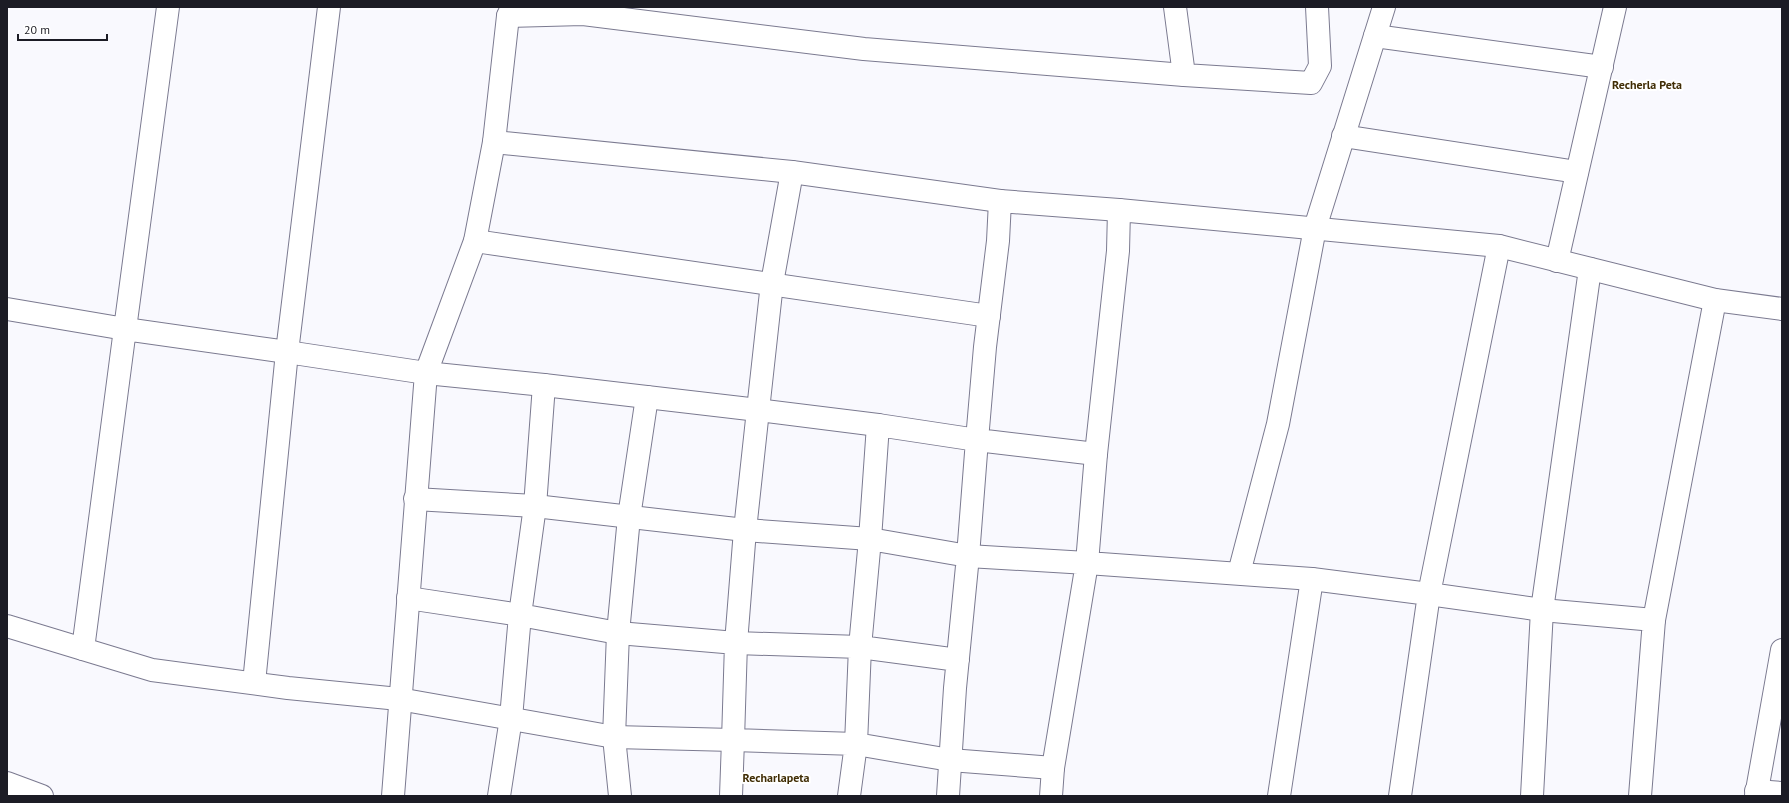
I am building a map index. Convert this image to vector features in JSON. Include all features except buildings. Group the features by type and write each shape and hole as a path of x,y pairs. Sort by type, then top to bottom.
{"street":[{"path":"83,649 168,7"},
{"path":"254,683 286,352 329,7"},
{"path":"1175,7 1184,75"},
{"path":"393,796 399,699 426,373 475,241 494,142 510,11 583,14 864,49 1184,75 1311,83 1320,66 1317,7"},
{"path":"1238,573 1278,424 1315,228 1384,7"},
{"path":"1557,261 1615,7"},
{"path":"1375,36 1602,67"},
{"path":"1343,136 1577,172"},
{"path":"494,142 792,172 1000,201 1119,210 1499,246 1590,270 1716,300 1782,309"},
{"path":"731,796 736,643 745,530 772,283 792,172"},
{"path":"948,796 977,440 998,241 1000,201"},
{"path":"1050,796 1053,768 1087,563 1096,454 1118,251 1119,210"},
{"path":"475,241 772,283 989,316"},
{"path":"1400,796 1429,594 1499,246"},
{"path":"1532,796 1542,610 1590,270"},
{"path":"1640,796 1654,620 1716,300"},
{"path":"7,309 125,329 426,373 758,410 878,425 977,440 1096,454"},
{"path":"499,796 511,718 520,615 535,506 544,385"},
{"path":"620,796 614,737 618,633 629,517 647,397"},
{"path":"849,796 856,744 860,647 870,539 878,425"},
{"path":"415,499 535,506 745,530 870,539 968,556 1312,579 1542,610 1654,620"},
{"path":"1279,796 1312,579"},
{"path":"408,598 520,615 618,633 736,643 860,647 958,660"},
{"path":"7,626 152,670 399,699 614,737 856,744 950,760 1053,768"},
{"path":"1782,650 1756,793 1782,793"},
{"path":"7,784 42,796"}],"district":[{"name":"Recherla Peta","path":"1647,84"},
{"name":"Recharlapeta","path":"776,777"}]}
